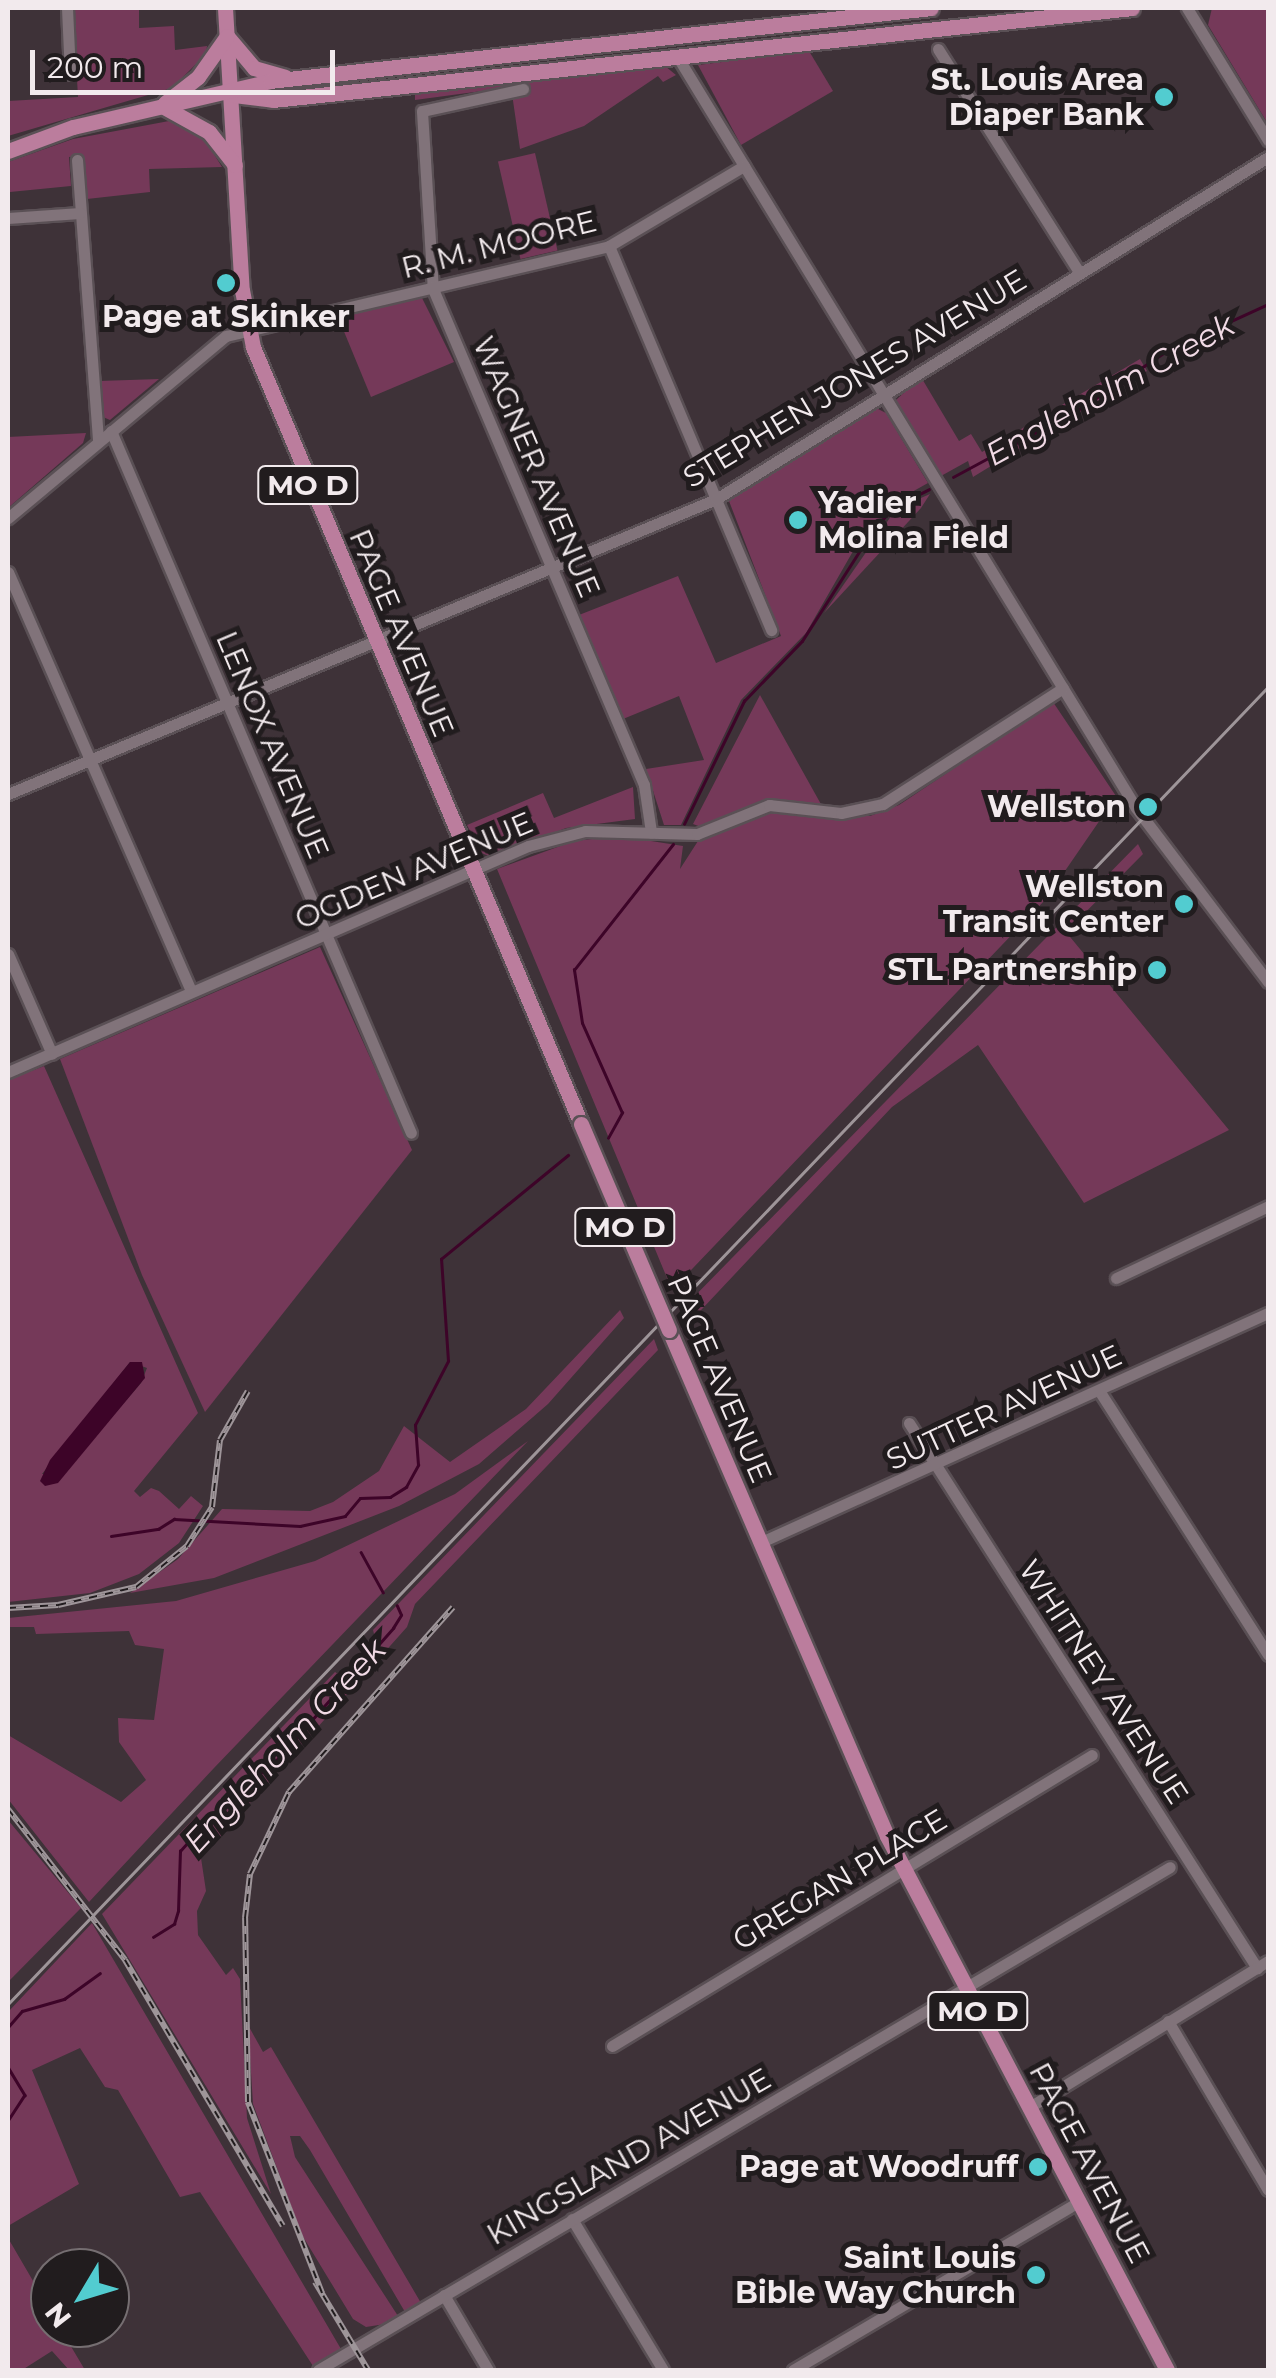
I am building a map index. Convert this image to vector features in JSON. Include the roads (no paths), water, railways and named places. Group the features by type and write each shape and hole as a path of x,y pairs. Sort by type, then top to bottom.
{"main road":[{"name":"MO D","path":"225,8 248,329"},
{"path":"8,151 73,126 294,79 932,8"},
{"path":"230,94 273,100 1132,8"},
{"path":"162,106 198,77 227,36 254,68 294,79"},
{"path":"162,106 209,132 235,165"},
{"name":"PAGE AVENUE","path":"248,329 374,640 759,1543 904,1871 1167,2370"}],"street":[{"path":"67,8 70,74"},
{"path":"1187,8 1268,140"},
{"path":"938,48 1078,272"},
{"path":"677,56 1162,847 1268,982"},
{"name":"WAGNER AVENUE","path":"523,89 422,111 432,289 644,785 652,832"},
{"name":"STEPHEN JONES AVENUE","path":"8,794 716,500 882,392 1268,157"},
{"path":"76,160 98,441"},
{"name":"R. M. MOORE","path":"8,518 226,336 608,246 744,166"},
{"path":"8,218 80,213"},
{"path":"608,246 772,630"},
{"name":"LENOX AVENUE","path":"111,430 411,1134"},
{"path":"8,572 191,991"},
{"name":"OGDEN AVENUE","path":"8,1072 528,846 586,831 697,834 769,805 864,811 902,794 1063,688"},
{"path":"8,954 52,1054"},
{"path":"1116,1278 1268,1206"},
{"name":"SUTTER AVENUE","path":"759,1543 937,1468 1268,1313"},
{"path":"1100,1392 1268,1655"},
{"name":"WHITNEY AVENUE","path":"909,1423 1263,1964"},
{"name":"GREGAN PLACE","path":"612,2046 1092,1756"},
{"name":"KINGSLAND AVENUE","path":"318,2370 1170,1867"},
{"path":"1028,2108 1263,1964"},
{"path":"1168,2020 1268,2190"},
{"path":"794,2370 1078,2202"},
{"path":"572,2219 663,2370"},
{"path":"444,2295 488,2370"}],"waterway":[{"name":"Engleholm Creek","path":"953,477 1081,408 1168,350 1268,304"},
{"name":"Engleholm Creek","path":"684,824 744,701 802,641 873,530 894,507 929,489"},
{"name":"Engleholm Creek","path":"608,1138 622,1113 582,1023 574,970 673,844"},
{"name":"Engleholm Creek","path":"111,1536 158,1529 174,1519 300,1526 345,1516 360,1498 390,1497 406,1487 418,1465 415,1425 448,1361 441,1259 568,1155"},
{"name":"Engleholm Creek","path":"361,1552 383,1592"},
{"name":"Engleholm Creek","path":"153,1937 174,1924 180,1851 235,1790 272,1765 393,1628 401,1615 397,1606"},
{"name":"Engleholm Creek","path":"8,2027 22,2011 64,1999 100,1973"},
{"name":"Engleholm Creek","path":"8,2067 25,2095 8,2121"}],"tram line":[{"path":"8,2004 1268,687"}],"railway":[{"path":"8,1608 58,1605 136,1587 187,1546 212,1507 220,1440 248,1391"},
{"path":"322,2293 248,2102 245,1918 250,1874 289,1792 453,1607"},
{"path":"8,1809 125,1960 283,2226"},
{"path":"315,2282 368,2370"}],"place":[{"name":"St. Louis Area Diaper Bank","path":"1164,97"},
{"name":"Page at Skinker","path":"226,283"},
{"name":"Yadier Molina Field","path":"798,520"},
{"name":"Wellston","path":"1148,807"},
{"name":"Wellston Transit Center","path":"1184,904"},
{"name":"STL Partnership","path":"1157,970"},
{"name":"Page at Woodruff","path":"1038,2167"},
{"name":"Saint Louis Bible Way Church","path":"1036,2275"}]}
